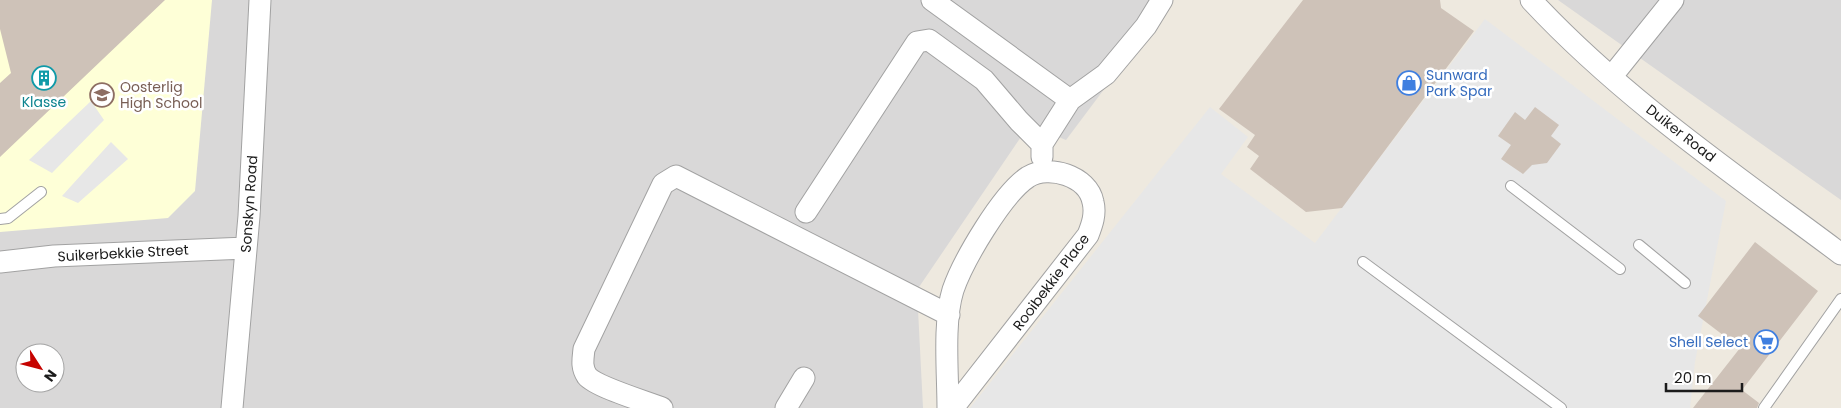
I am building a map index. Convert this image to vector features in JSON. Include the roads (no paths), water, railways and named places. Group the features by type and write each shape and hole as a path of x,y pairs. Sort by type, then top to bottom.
{"street":[{"name":"Sonskyn Road","path":"232,408 246,248 260,0"},
{"path":"932,0 1070,100"},
{"path":"948,408 949,315 950,303 958,277 991,222 1017,186 1042,171 1042,144 1070,100 1106,74 1146,26 1162,0"},
{"name":"Duiker Road","path":"1531,0 1564,36 1657,115 1841,254"},
{"path":"1612,76 1673,0"},
{"path":"806,212 917,42 924,39 929,40 984,80 1019,121 1042,144"},
{"name":"Rooibekkie Place","path":"954,408 1079,248 1093,223 1093,201 1084,186 1066,175 1053,171 1042,171"},
{"path":"662,408 599,384 588,376 582,365 584,349 663,184 676,176 949,315"},
{"name":"Suikerbekkie Street","path":"0,262 54,256 246,248"},
{"path":"786,408 804,378"}],"lane":[{"path":"1511,186 1620,269"},
{"path":"0,219 8,218 41,192"},
{"path":"1639,245 1686,283"},
{"path":"1363,262 1561,408"},
{"path":"1764,408 1841,299"}],"place":[{"name":"Klasse","path":"44,78"},
{"name":"Sunward Park Spar","path":"1409,83"},
{"name":"Oosterlig High School","path":"102,95"},
{"name":"Shell Select","path":"1766,342"}]}
